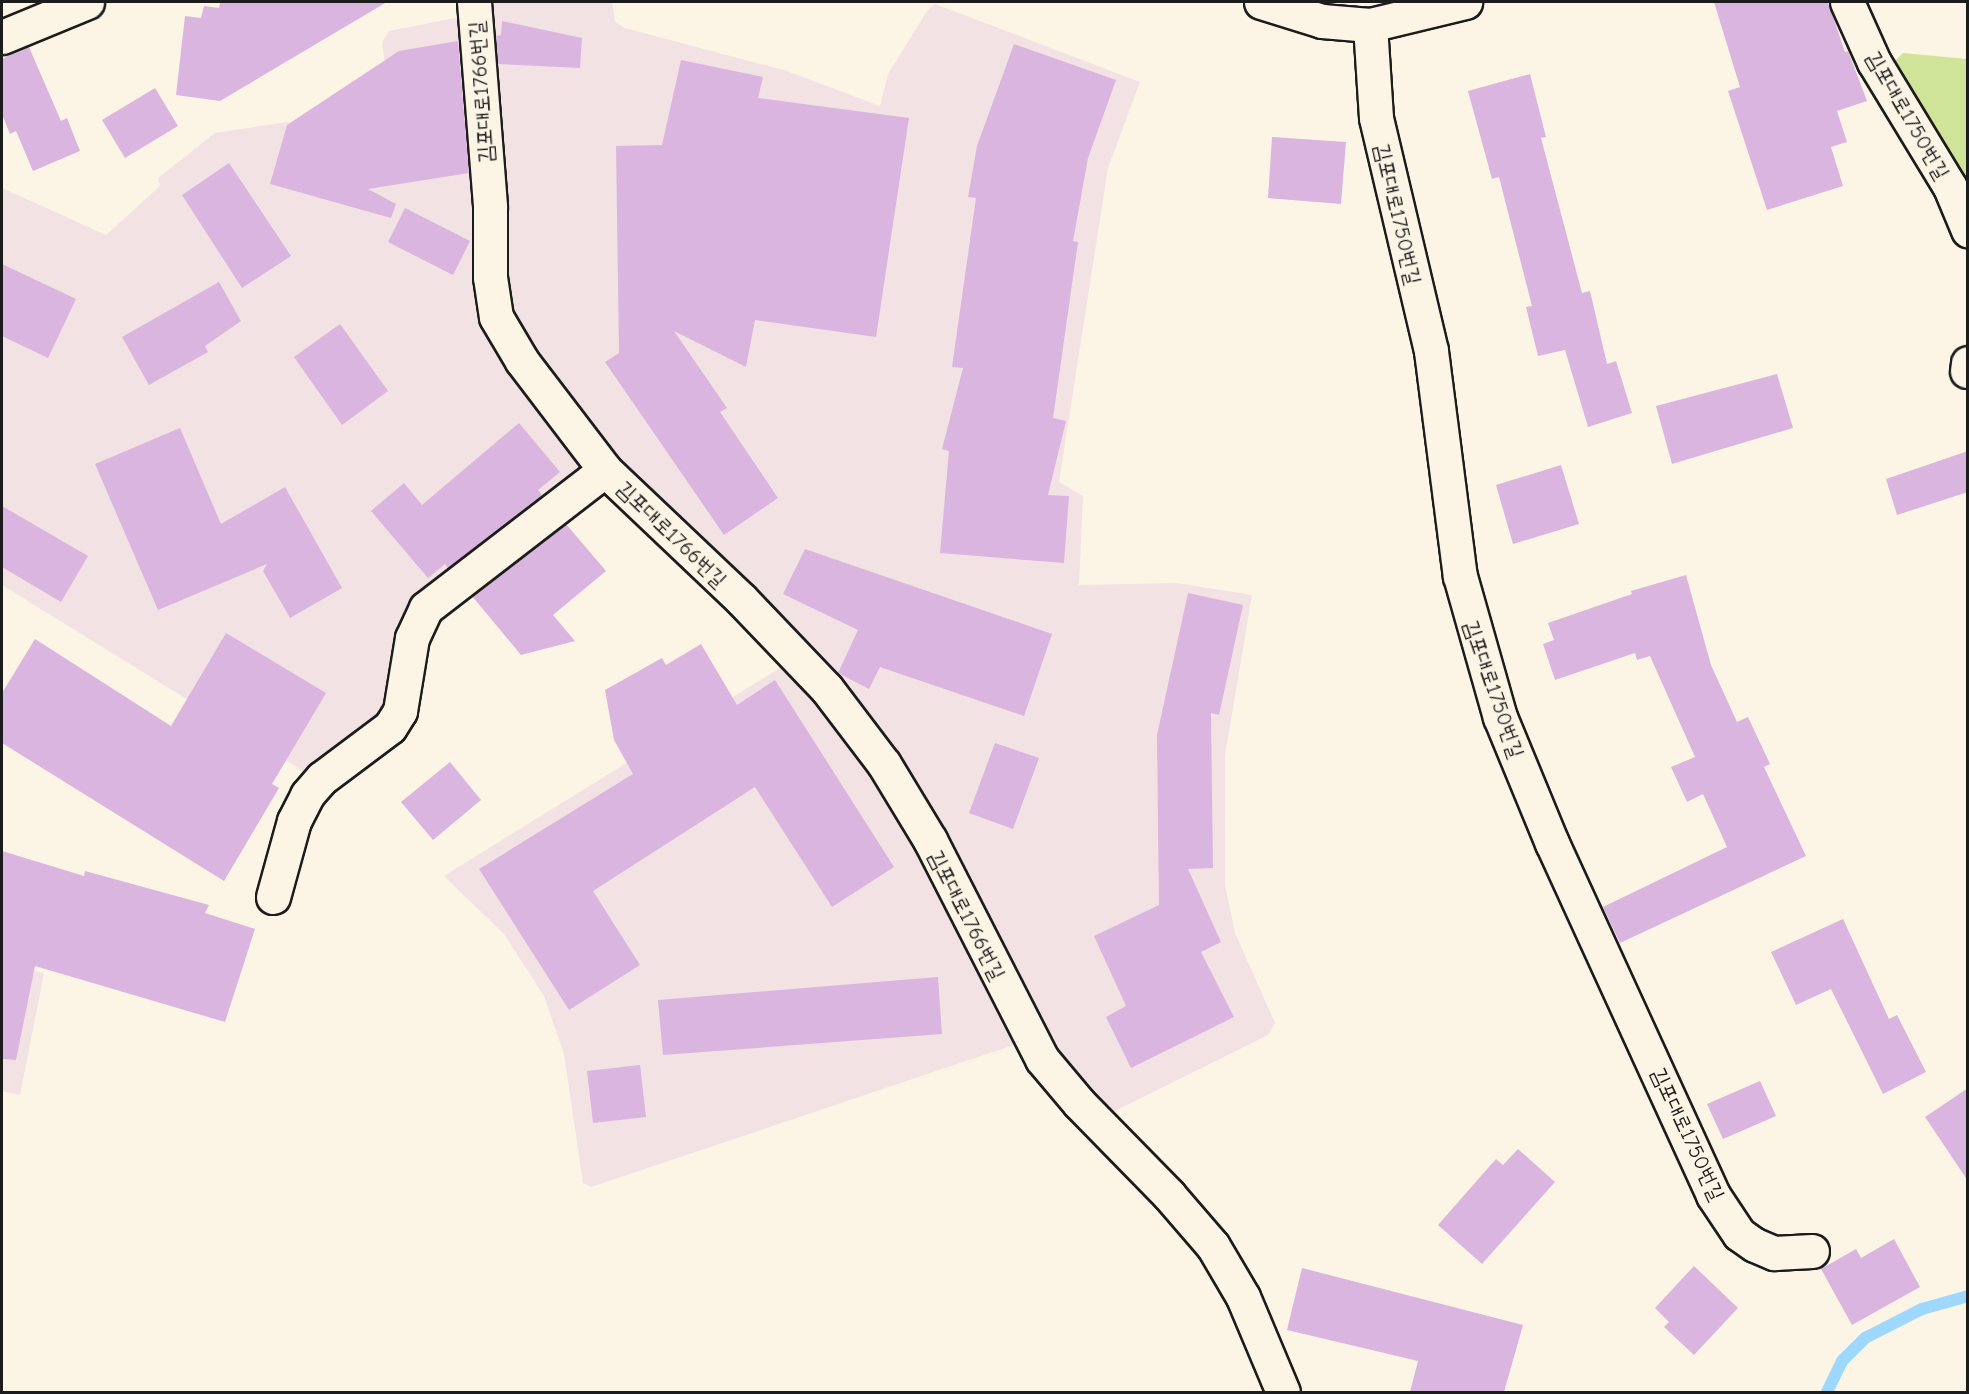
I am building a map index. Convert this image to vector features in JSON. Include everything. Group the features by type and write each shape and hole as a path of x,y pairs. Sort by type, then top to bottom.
{"lane":[{"path":"2,37 87,2"},
{"name":"김포대로1766번길","path":"474,2 490,207 490,277 496,317 522,361 605,470 741,599 827,689 884,764 930,840 1042,1059 1213,1246 1244,1297 1283,1392"},
{"path":"1261,2 1322,21 1370,25 1465,2"},
{"name":"김포대로1750번길","path":"1848,2 1874,62 1950,187 1968,230"},
{"name":"김포대로1750번길","path":"1370,25 1376,118 1431,351 1460,576 1500,717 1552,843 1713,1195 1739,1234 1755,1245 1774,1253 1812,1251"},
{"path":"1967,371 1968,363"},
{"name":"김포대로1766번길","path":"273,897 294,821 307,795 322,778 390,727 400,711 412,638 426,608 605,470"}],"shaded area":[{"path":"488,2 612,2 615,22 625,28 787,71 880,106 888,74 927,11 935,4 1140,82 1108,168 1059,482 1083,496 1079,585 1177,583 1252,595 1225,755 1225,885 1235,933 1275,1023 1268,1035 1113,1112 1102,1111 1059,1063 942,841 611,458 513,320"},
{"path":"460,17 464,21 480,312 488,338 508,369 580,464 577,473 415,599 397,630 386,708 308,774 2,585 2,188 106,235 160,186 158,178 215,133 287,122 379,149 396,138 382,43 389,31"},
{"path":"783,666 823,708 903,824 1017,1044 591,1187 583,1183 564,1054 544,996 504,934 444,876"},
{"path":"2,965 44,973 20,1095 2,1091"}],"green space":[{"path":"1903,53 1967,59 1967,198 1893,63"}],"building":[{"path":"220,2 387,2 220,101 176,95 185,16 201,18 204,6 219,8"},
{"path":"1714,2 1828,2 1845,52 1848,51 1867,101 1837,111 1847,142 1831,147 1843,186 1767,210 1728,91 1740,87"},
{"path":"502,21 582,38 580,68 498,64 495,36 501,35"},
{"path":"458,41 469,173 368,189 396,204 391,218 270,184 287,125 399,51"},
{"path":"1014,44 1116,80 1088,158 1073,241 1078,242 1053,418 1066,421 1048,495 1069,496 1064,563 940,553 949,451 942,449 963,368 952,367 976,198 968,197 977,146"},
{"path":"29,47 61,121 67,118 80,151 33,171 16,131 10,134 2,114 2,59"},
{"path":"681,60 763,77 758,98 909,118 876,337 755,320 746,367 674,331 727,408 720,412 778,498 724,535 605,362 619,353 616,146 662,145"},
{"path":"1530,74 1546,137 1541,138 1582,293 1590,291 1607,364 1616,361 1632,413 1588,427 1565,350 1538,356 1526,307 1532,306 1499,177 1492,179 1468,91"},
{"path":"155,88 178,126 125,158 102,120"},
{"path":"1272,137 1346,142 1341,204 1268,198"},
{"path":"229,163 291,256 242,288 182,195"},
{"path":"405,208 470,241 453,275 388,242"},
{"path":"2,264 76,299 48,358 2,336"},
{"path":"219,282 241,321 205,346 208,352 149,385 122,337"},
{"path":"340,324 388,391 342,425 294,357"},
{"path":"1777,374 1793,428 1672,464 1656,406"},
{"path":"519,423 560,472 538,490 542,495 448,568 445,564 428,578 371,511 404,483 422,505"},
{"path":"180,428 221,524 285,487 342,588 290,618 263,571 267,564 158,610 95,464"},
{"path":"1968,451 1968,492 1897,515 1886,479"},
{"path":"1561,465 1579,524 1513,544 1496,485"},
{"path":"2,506 88,556 61,602 2,567"},
{"path":"566,524 606,571 553,615 575,641 521,655 472,596"},
{"path":"805,549 1052,634 1024,716 880,667 869,689 838,673 858,630 783,594"},
{"path":"1686,575 1711,665 1737,722 1748,717 1770,764 1764,767 1806,856 1620,943 1603,907 1727,847 1703,794 1687,802 1671,767 1695,757 1650,656 1637,660 1635,653 1555,680 1543,644 1554,640 1548,623 1632,594 1631,591"},
{"path":"1188,593 1243,605 1219,715 1211,713 1213,868 1188,869 1221,942 1201,952 1234,1017 1131,1068 1106,1017 1126,1006 1094,936 1159,905 1157,735"},
{"path":"226,633 326,693 272,784 279,788 224,881 2,743 2,693 35,639 171,726"},
{"path":"701,644 737,705 775,680 894,867 832,907 755,787 593,891 640,965 569,1010 479,869 633,774 614,740 605,690 662,658 666,665"},
{"path":"995,743 1039,758 1013,829 969,813"},
{"path":"450,762 481,800 433,840 401,802"},
{"path":"2,851 84,876 85,871 209,905 205,913 255,929 225,1022 35,966 16,1060 2,1059"},
{"path":"1843,919 1889,1019 1897,1015 1926,1072 1883,1094 1831,989 1796,1005 1771,952"},
{"path":"938,977 942,1034 663,1055 658,1000"},
{"path":"640,1065 646,1117 593,1123 587,1071"},
{"path":"1760,1081 1776,1116 1723,1139 1707,1104"},
{"path":"1968,1088 1968,1181 1925,1117"},
{"path":"1518,1149 1555,1182 1482,1264 1438,1225 1496,1159 1503,1165"},
{"path":"1894,1239 1920,1287 1852,1325 1821,1269 1856,1249 1861,1258"},
{"path":"1694,1266 1738,1308 1694,1355 1664,1327 1669,1322 1655,1308"},
{"path":"1302,1268 1523,1325 1504,1392 1410,1392 1418,1361 1287,1330"}],"waterway":[{"path":"1827,1392 1842,1361 1865,1338 1922,1309 1968,1296"}]}
